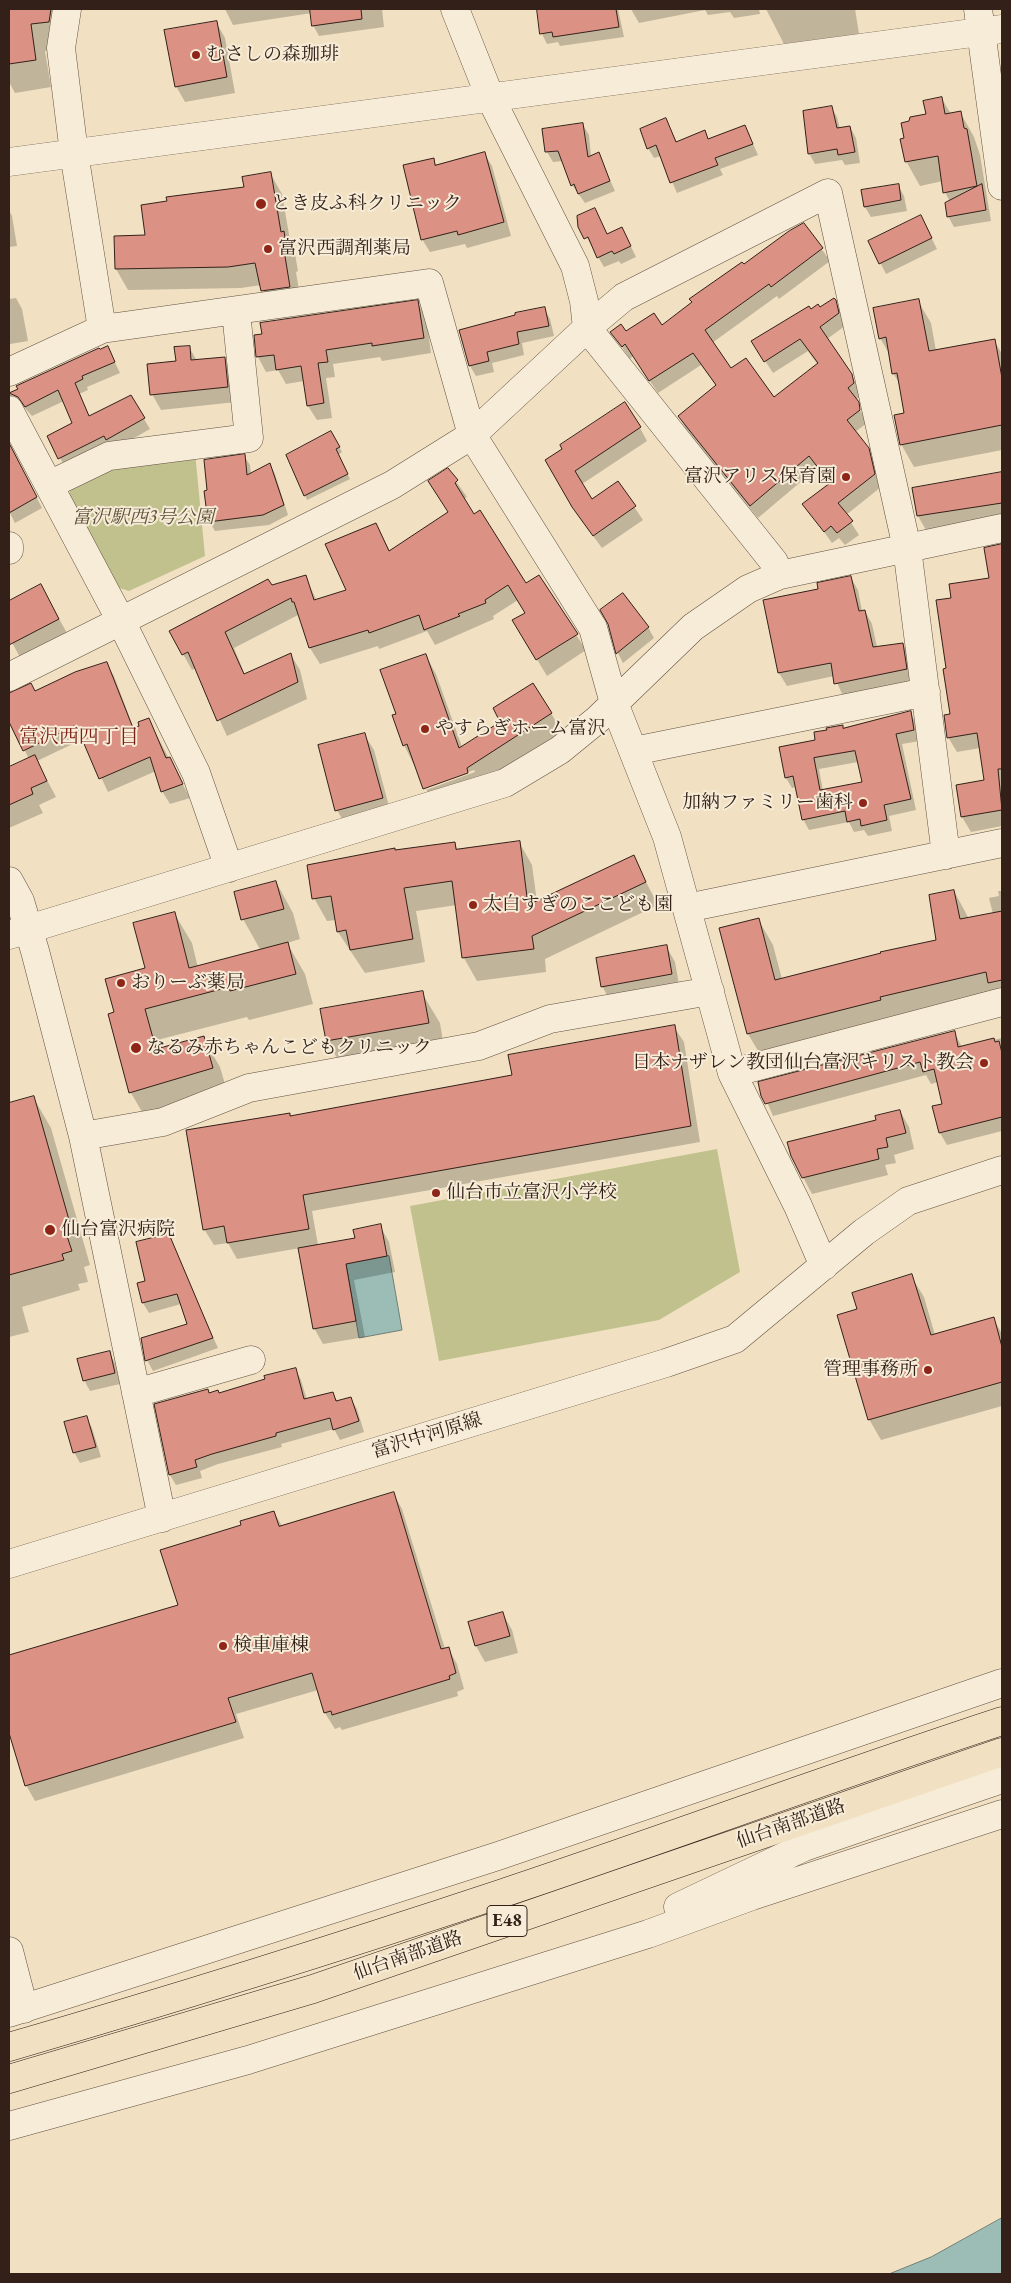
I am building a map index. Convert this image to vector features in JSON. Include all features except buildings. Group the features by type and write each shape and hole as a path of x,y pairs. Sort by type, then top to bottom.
{"highway":[{"name":"仙台南部道路","path":"9,2046 168,2001 493,1896 882,1760 1002,1721"},
{"name":"仙台南部道路","path":"9,2079 312,1989 1002,1752"}],"street":[{"path":"67,9 61,48 74,153 102,329"},
{"path":"456,9 490,97 575,266 584,301 587,328 774,562 780,575"},
{"path":"9,162 490,97 987,23 1002,186"},
{"path":"9,677 392,485 472,434 587,328 624,297 828,193 907,548 946,855"},
{"path":"9,372 102,329 236,312 429,283 472,434 593,628 614,703 667,836 732,1073 798,1206 824,1266"},
{"path":"49,485 110,456 249,438 236,312"},
{"path":"9,410 121,621 196,773 229,868"},
{"path":"18,932 505,783 560,750 614,703 693,627 748,589 780,575 1002,528"},
{"path":"634,751 926,692"},
{"path":"687,908 1002,843"},
{"path":"9,881 20,901 18,932 83,1136 162,1518"},
{"path":"83,1136 163,1122 249,1088 479,1046 550,1019 710,992"},
{"path":"732,1073 1002,1002"},
{"name":"富沢中河原線","path":"9,1564 666,1363 735,1339 864,1232 908,1201 1002,1170"},
{"path":"136,1393 250,1360"},
{"path":"9,1951 16,2011 897,1729 1002,1683"},
{"path":"666,1927 675,1909 702,1894 804,1848 921,1802 1002,1779"},
{"path":"9,2126 248,2060 666,1927 752,1896 1002,1814"}],"green space":[{"name":"富沢駅西3号公園","path":"195,452 205,556 129,591 116,587 67,499 73,484 116,463"},
{"path":"717,1149 740,1272 659,1320 439,1361 410,1206"}],"water":[{"path":"389,1256 402,1330 359,1338 346,1264"},
{"path":"1002,2218 1002,2274 889,2274 931,2257"}],"place":[{"name":"むさしの森珈琲","path":"196,55"},
{"name":"とき皮ふ科クリニック","path":"261,204"},
{"name":"富沢西調剤薬局","path":"268,249"},
{"name":"富沢アリス保育園","path":"846,477"},
{"name":"やすらぎホーム富沢","path":"425,729"},
{"name":"加納ファミリー歯科","path":"863,803"},
{"name":"太白すぎのここども園","path":"473,905"},
{"name":"おりーぶ薬局","path":"121,983"},
{"name":"なるみ赤ちゃんこどもクリニック","path":"136,1048"},
{"name":"日本ナザレン教団仙台富沢キリスト教会","path":"984,1063"},
{"name":"仙台市立富沢小学校","path":"436,1193"},
{"name":"仙台富沢病院","path":"50,1230"},
{"name":"管理事務所","path":"928,1370"},
{"name":"検車庫棟","path":"223,1646"}],"district":[{"name":"富沢西四丁目","path":"79,738"}]}
